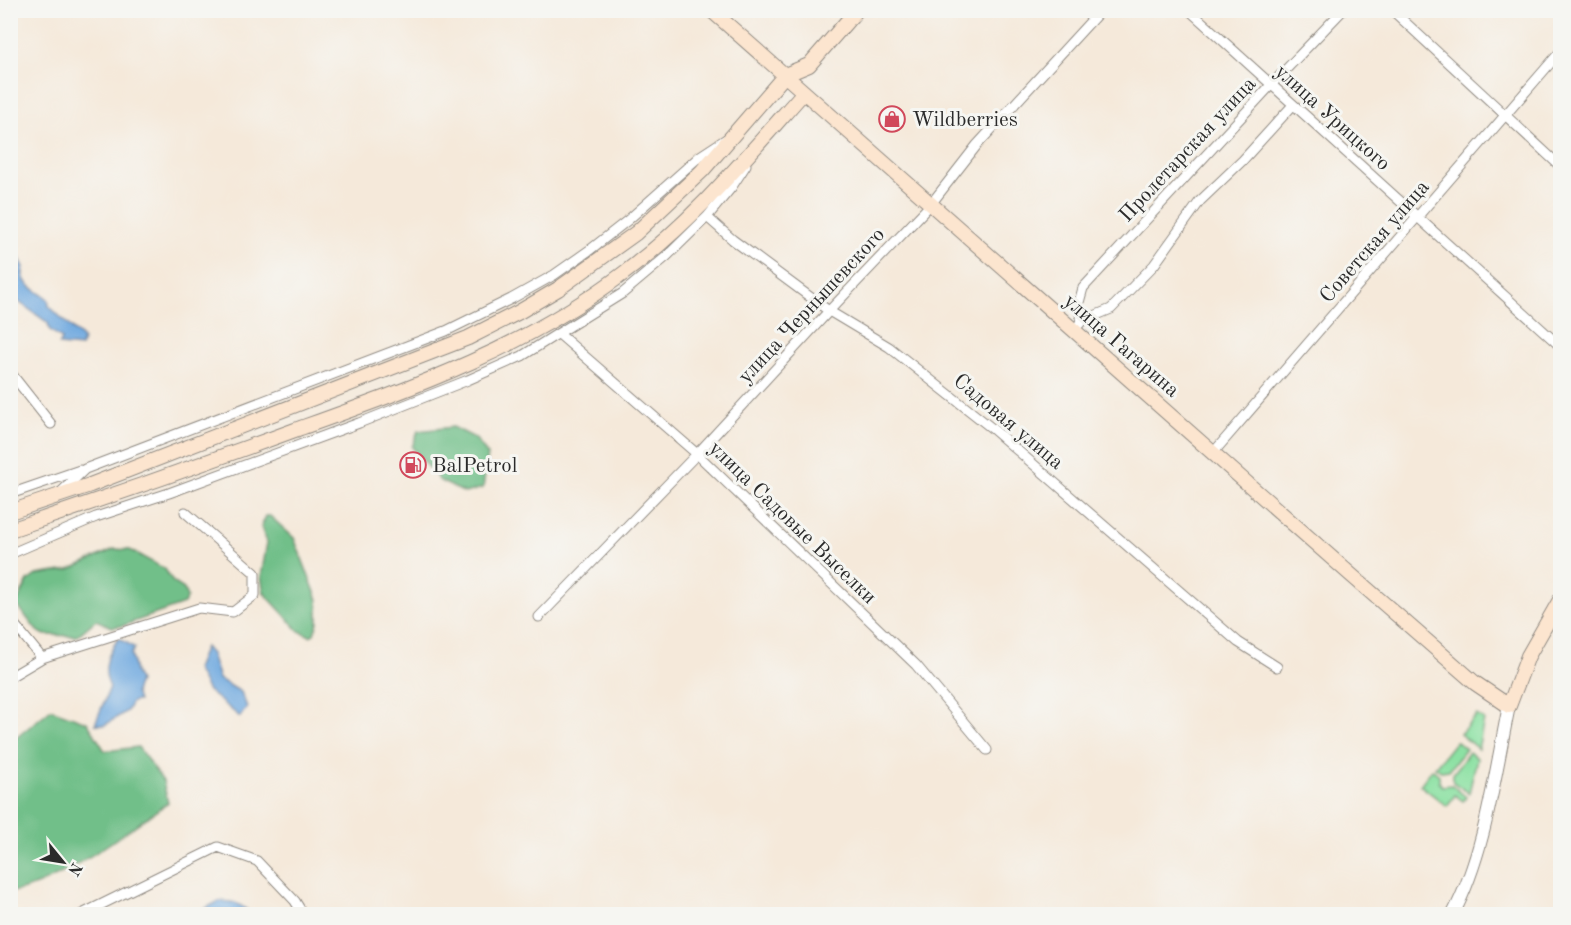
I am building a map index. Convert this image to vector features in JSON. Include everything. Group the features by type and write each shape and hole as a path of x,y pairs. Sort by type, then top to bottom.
{"main road":[{"name":"улица Гагарина","path":"711,10 931,204 1078,326 1213,453 1475,683 1509,706"},
{"path":"10,512 56,497 468,338 558,289 636,233 694,179 736,134 785,75 809,65 857,10"},
{"path":"10,530 361,406 491,354 535,332 617,279 667,238 706,200 804,92 809,65"},
{"path":"1509,706 1528,656 1560,600"}],"street":[{"name":"улица Чернышевского","path":"539,617 697,454 931,204 977,145 1101,10"},
{"name":"улица Урицкого","path":"1189,10 1560,346"},
{"name":"Пролетарская улица","path":"1078,326 1078,306 1083,288 1343,10"},
{"path":"1392,10 1560,166"},
{"name":"Советская улица","path":"1213,453 1560,52"},
{"path":"1078,326 1111,309 1154,265 1200,201 1244,160 1293,105"},
{"path":"10,494 86,469 446,331 511,299 554,275 591,249 628,220 700,156 736,134"},
{"path":"10,554 96,517 190,485 446,388 522,356 622,293 667,256 707,217 735,181 753,150"},
{"name":"Садовая улица","path":"707,217 733,240 829,311 889,347 994,430 1238,642 1277,667"},
{"name":"улица Садовые Выселки","path":"559,334 697,454 915,666 987,750"},
{"path":"10,372 51,424"},
{"path":"56,497 86,469"},
{"path":"68,511 96,517"},
{"path":"10,677 42,658 199,608 233,612 255,595 255,573 185,512"},
{"path":"10,619 42,658"},
{"path":"1453,915 1473,864 1489,803 1509,706"},
{"path":"82,915 218,847 257,861 295,901 303,915"}],"green space":[{"path":"453,427 475,438 488,455 483,488 465,493 440,481 412,447 418,431"},
{"path":"266,516 270,516 294,538 318,600 318,622 314,634 310,636 299,631 264,593 261,577 267,542 261,527"},
{"path":"114,549 130,550 165,569 173,582 184,589 187,597 184,604 122,626 112,627 96,620 77,636 45,635 37,631 16,604 28,581 36,575 69,570"},
{"path":"51,709 87,722 105,751 138,747 163,781 168,803 71,868 30,888 11,892 11,742"},
{"path":"1477,715 1484,720 1478,749 1460,734"},
{"path":"1456,741 1466,749 1449,770 1441,771 1435,767"},
{"path":"1469,752 1477,758 1469,793 1453,782 1453,774"},
{"path":"1432,769 1439,775 1439,782 1442,786 1452,785 1466,797 1463,801 1455,795 1447,806 1420,785"}],"water":[{"path":"11,252 16,252 24,267 26,282 48,299 49,306 83,339 81,347 59,345 62,339 49,329 48,323 19,302 11,293"},
{"path":"119,638 135,648 131,654 139,681 135,692 138,701 132,702 127,711 105,725 95,724 110,687 106,674 107,661"},
{"path":"205,647 211,654 219,679 241,692 247,707 240,717 208,691 196,669"},
{"path":"219,901 237,904 251,914 195,914"}],"place":[{"name":"Wildberries","path":"892,119"},
{"name":"BalPetrol","path":"413,465"}]}
